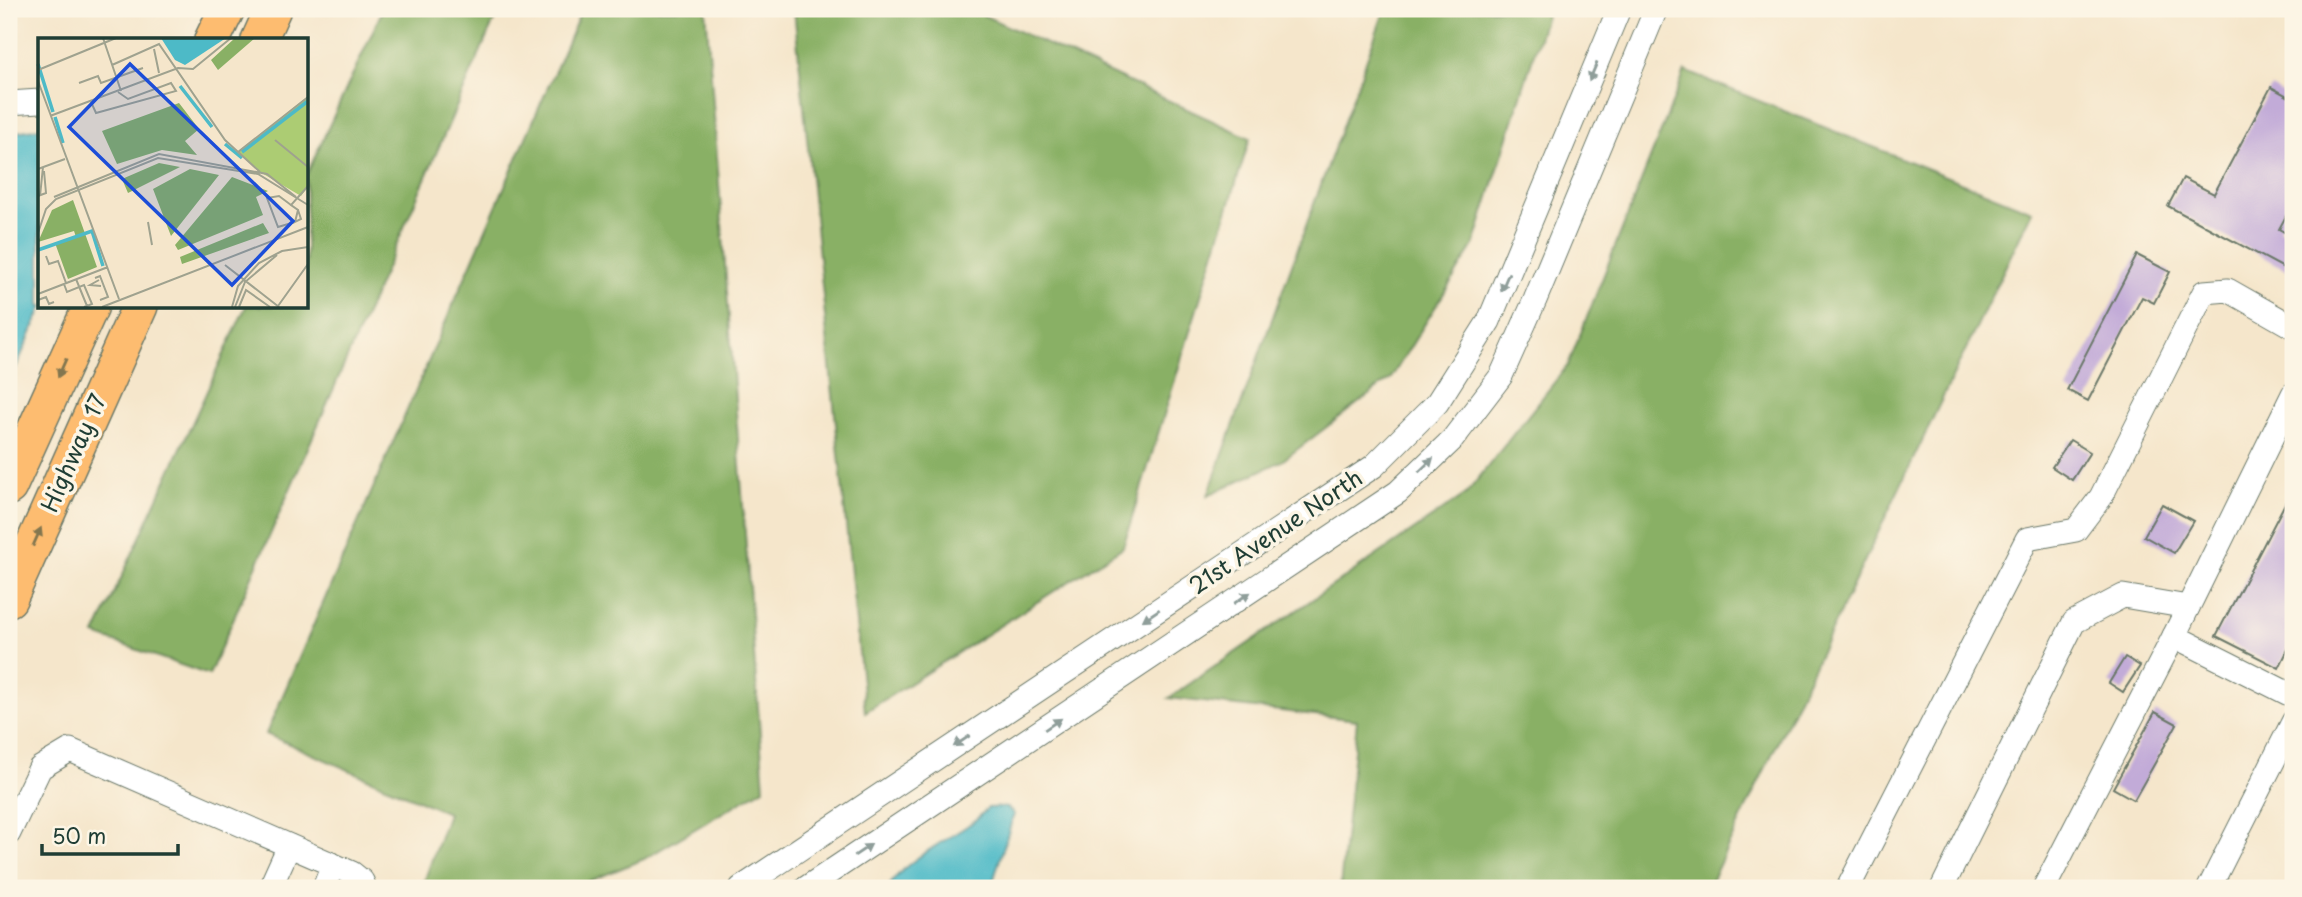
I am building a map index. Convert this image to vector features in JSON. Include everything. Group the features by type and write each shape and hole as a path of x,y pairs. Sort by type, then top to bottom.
{"highway":[{"path":"213,38 227,9"},
{"path":"260,38 273,9"},
{"name":"Highway 17","path":"9,487 89,308"},
{"name":"Highway 17","path":"9,599 139,308"}],"street":[{"name":"21st Avenue North","path":"741,888 1374,466 1437,403 1489,321 1619,9"},
{"name":"21st Avenue North","path":"807,888 1398,492 1452,440 1501,376 1656,9"},
{"path":"9,103 38,101"},
{"path":"1848,888 2027,539 2076,530 2101,497 2204,292 2228,290 2293,327"},
{"path":"2044,888 2174,636 2293,394"},
{"path":"1942,888 2074,622 2123,596 2188,607"},
{"path":"2174,636 2293,696"},
{"path":"2210,888 2293,722"},
{"path":"9,833 40,768 70,750 352,873 362,881 365,888"},
{"path":"270,888 289,846"},
{"path":"324,888 333,865"}],"green space":[{"path":"383,9 499,9 209,675 95,635 245,308 308,308 308,172"},
{"path":"582,9 706,9 764,788 644,859 572,888 422,888 448,813 266,734"},
{"path":"794,9 970,9 1250,138 1123,547 865,712"},
{"path":"1385,9 1548,9 1474,245 1391,378 1282,461 1208,495"},
{"path":"1685,71 2032,211 1708,888 1340,888 1357,720 1169,698 1466,494 1568,365"}],"water":[{"path":"38,128 38,308 42,308 9,383 9,133"},
{"path":"1006,807 1014,814 991,888 888,888 913,861 970,824 988,808"}],"building":[{"path":"2271,87 2293,99 2293,203 2279,229 2293,237 2293,273 2168,206 2183,178 2214,194"},
{"path":"2137,255 2170,272 2154,303 2142,297 2088,401 2067,390"},
{"path":"2070,440 2090,452 2072,480 2052,467"},
{"path":"2293,488 2293,639 2279,668 2216,636"},
{"path":"2162,504 2193,521 2174,553 2144,536"},
{"path":"2125,657 2140,666 2123,692 2109,683"},
{"path":"2155,712 2177,724 2134,800 2113,788"}]}
